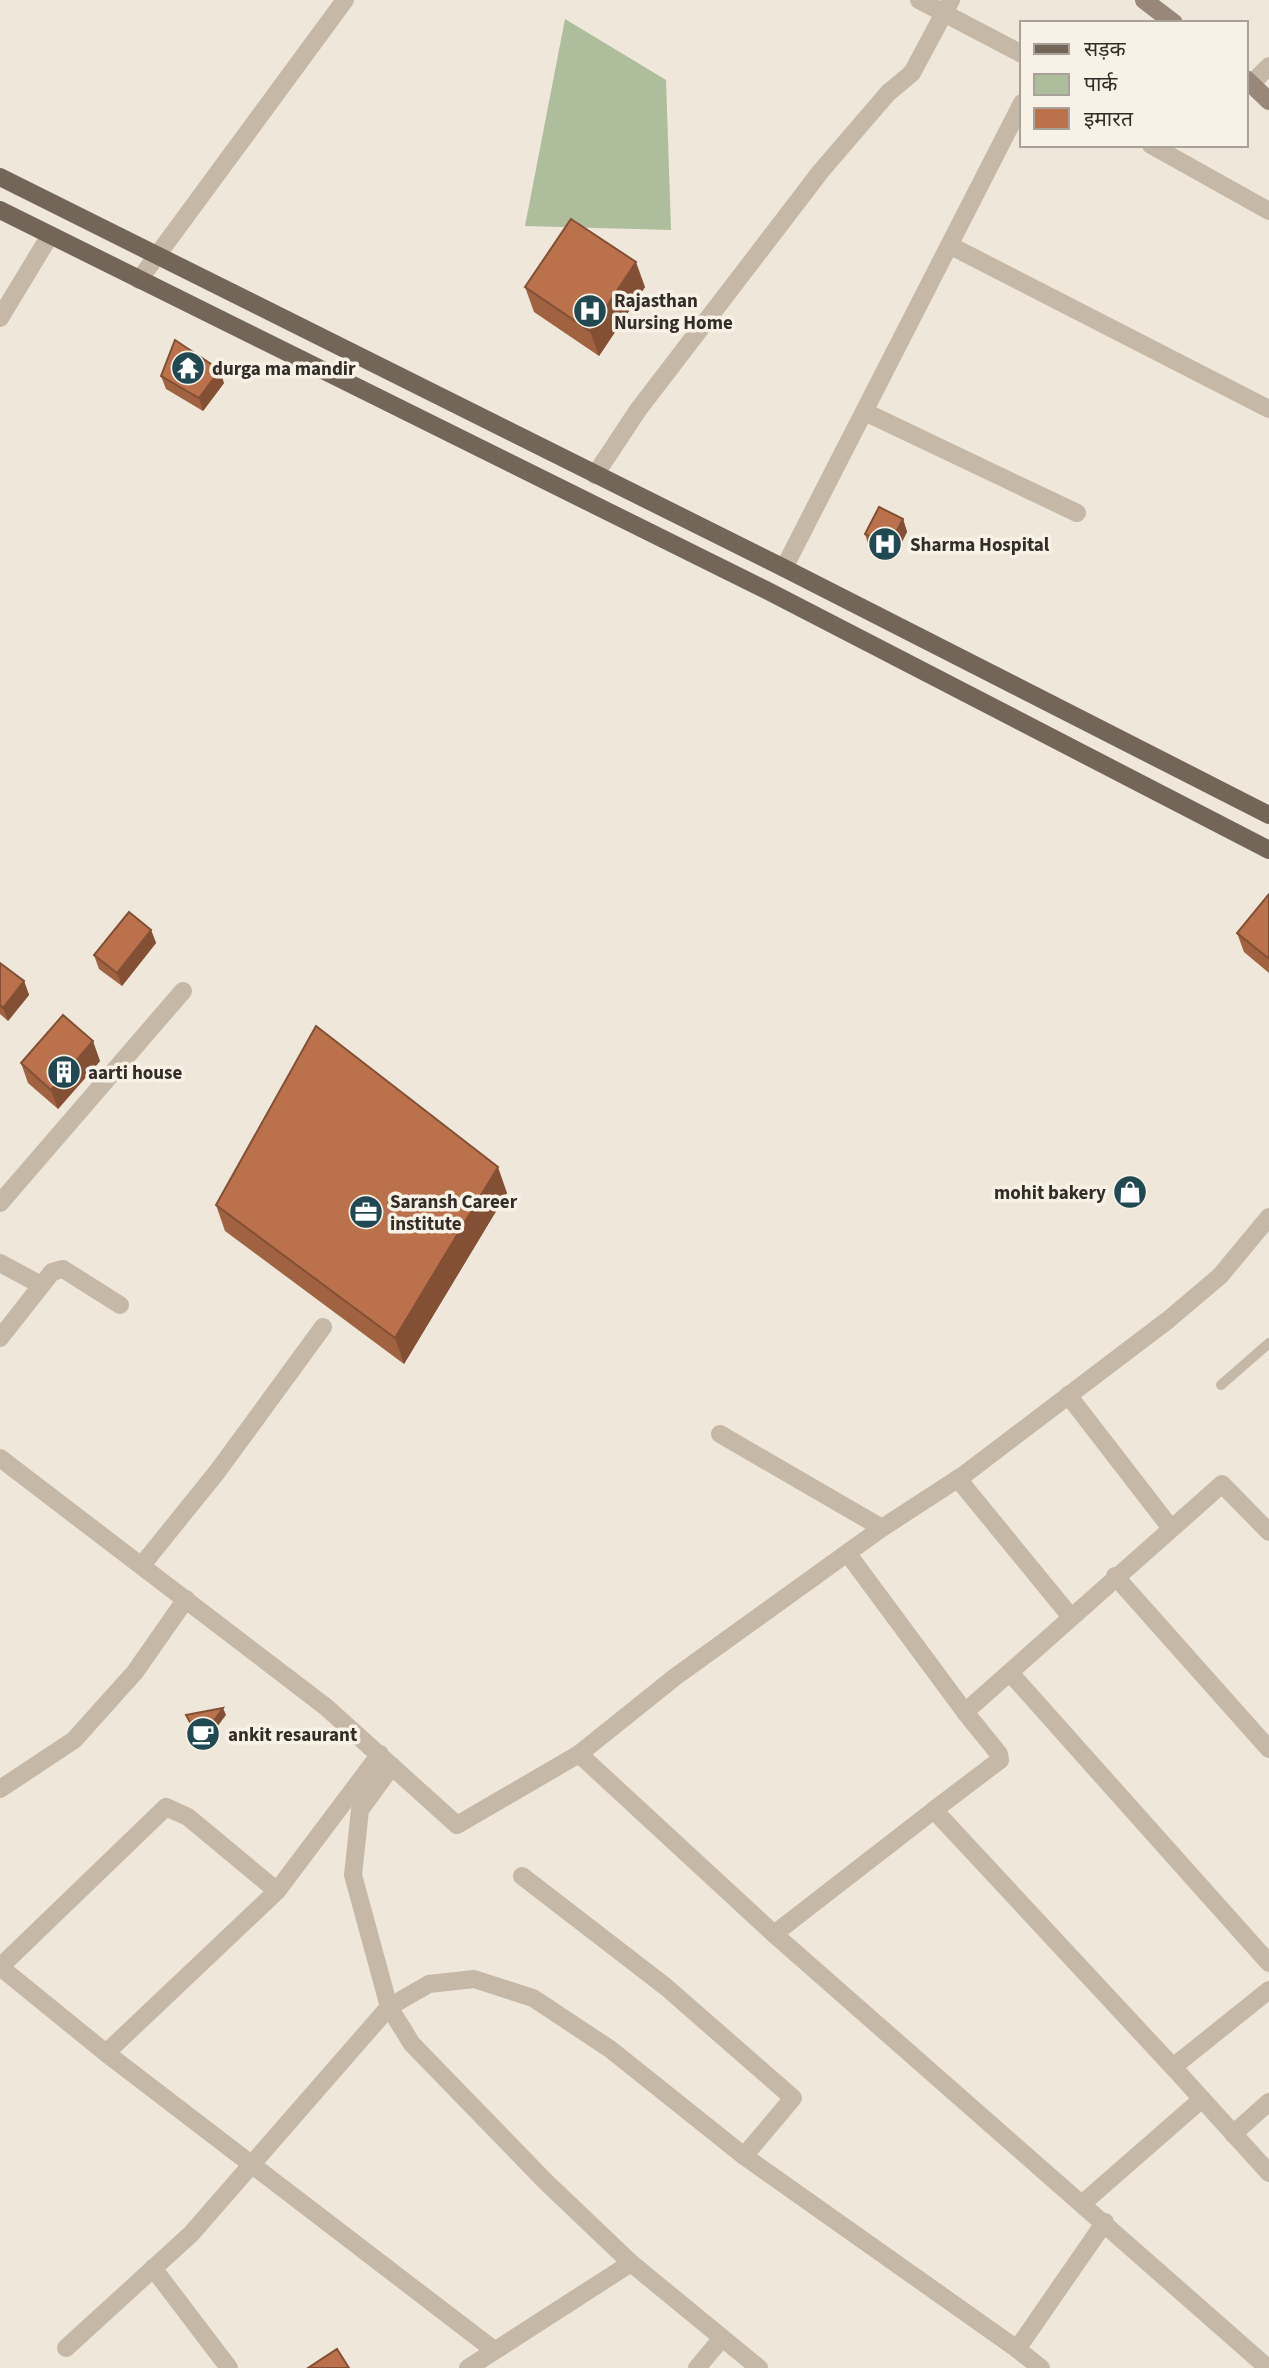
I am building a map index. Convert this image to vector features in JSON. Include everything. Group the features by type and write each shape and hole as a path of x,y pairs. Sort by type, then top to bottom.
{"main road":[{"path":"0,177 784,568 1269,815"},
{"path":"0,210 49,237 782,598 1269,850"}],"street":[{"path":"139,280 160,255 345,0"},
{"path":"919,0 947,7 1020,53"},
{"path":"1144,0 1171,21"},
{"path":"595,475 638,410 821,171 888,93 912,73 947,7"},
{"path":"1269,66 1249,82 1269,101"},
{"path":"784,568 1020,107"},
{"path":"1155,147 1269,211"},
{"path":"0,318 49,237"},
{"path":"951,246 1269,409"},
{"path":"865,412 1077,513"},
{"path":"0,1203 183,991"},
{"path":"0,1458 326,1707 457,1825 579,1754 675,1677 882,1528 958,1479 1220,1276 1269,1217"},
{"path":"0,1263 41,1285"},
{"path":"0,1338 52,1272 63,1269 120,1305"},
{"path":"142,1565 216,1472 323,1327"},
{"path":"1068,1395 1170,1527"},
{"path":"720,1434 882,1528"},
{"path":"958,1479 1071,1617"},
{"path":"965,1712 1011,1674 1170,1527 1222,1484 1269,1532"},
{"path":"774,1934 1000,1760 999,1754 848,1553"},
{"path":"1115,1576 1269,1749"},
{"path":"0,1788 74,1740 135,1672 186,1599"},
{"path":"1011,1674 1269,1963"},
{"path":"579,1754 774,1934 1105,2222 1268,2368"},
{"path":"106,2053 277,1891 386,1760"},
{"path":"386,1760 360,1810 353,1875 390,2007 412,2044 546,2182 631,2263 759,2368"},
{"path":"277,1891 188,1817 166,1807 0,1967 106,2053 494,2350"},
{"path":"934,1810 1269,2173"},
{"path":"522,1876 666,1987 793,2098 744,2156"},
{"path":"66,2348 191,2234 390,2007 429,1984 474,1979 533,1998 610,2049 744,2156 1041,2368"},
{"path":"1173,2067 1269,1990"},
{"path":"1083,2203 1202,2099"},
{"path":"1233,2134 1269,2102"},
{"path":"1017,2349 1105,2222"},
{"path":"470,2367 631,2263"},
{"path":"153,2268 229,2368"},
{"path":"697,2368 722,2338"}],"lane":[{"path":"1221,1385 1269,1343"}],"green space":[{"path":"565,19 666,80 671,230 525,226"}],"building":[{"path":"571,219 636,262 590,331 525,287"},
{"path":"175,340 220,370 199,398 161,376"},
{"path":"879,507 903,519 889,546 865,534"},
{"path":"1269,894 1269,957 1268,958 1237,933"},
{"path":"129,912 151,930 117,973 94,955"},
{"path":"0,963 24,981 3,1008 0,1005"},
{"path":"63,1015 93,1041 51,1090 21,1063"},
{"name":"Saransh Career institute","path":"316,1026 498,1167 395,1338 216,1205"},
{"path":"223,1708 200,1740 186,1715"},
{"path":"337,2349 349,2368 308,2368"}],"place":[{"name":"Rajasthan Nursing Home","path":"590,311"},
{"name":"durga ma mandir","path":"188,368"},
{"name":"Sharma Hospital","path":"885,544"},
{"name":"aarti house","path":"64,1072"},
{"name":"mohit bakery","path":"1130,1192"},
{"name":"Saransh Career institute","path":"366,1212"},
{"name":"ankit resaurant","path":"203,1734"}]}
